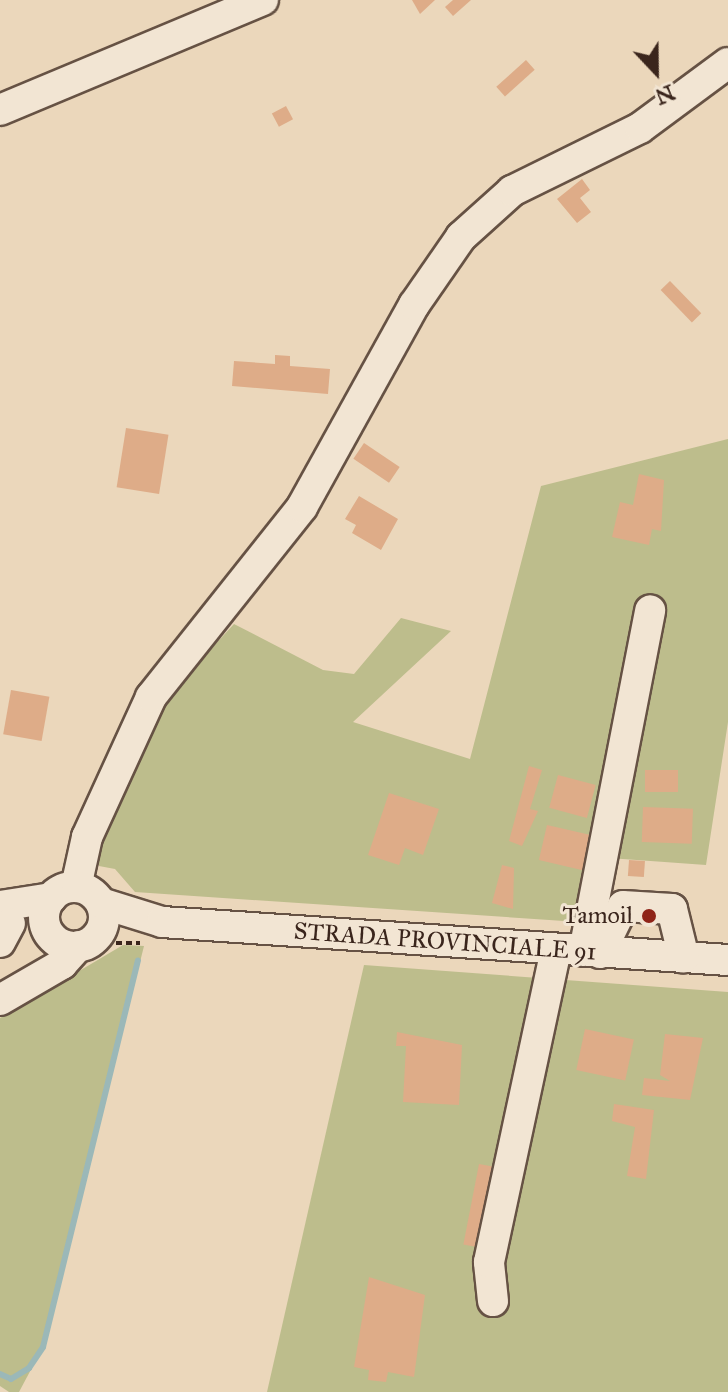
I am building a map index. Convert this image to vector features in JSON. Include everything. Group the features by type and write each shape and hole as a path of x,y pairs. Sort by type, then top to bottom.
{"street":[{"path":"0,110 263,0"},
{"path":"0,1000 77,928 87,837 151,697 302,507 414,305 461,237 512,191 640,128 728,63"},
{"path":"493,1301 489,1262 580,951 650,610"},
{"path":"580,951 623,906 660,908 672,909 684,958"},
{"name":"STRADA PROVINCIALE 91","path":"3,923 77,928 162,922 728,960"}],"path":[{"path":"77,928 97,951 77,928"}],"green space":[{"path":"728,439 728,722 706,865 609,858 594,923 135,892 115,869 99,866 96,850 161,703 234,624 323,670 354,674 401,618 451,631 353,722 470,759 541,486"},
{"path":"123,945 144,946 43,1347 19,1392 9,1392 0,1386 0,1018"},
{"path":"364,965 728,992 728,1392 267,1392"}],"building":[{"path":"412,0 435,0 420,14"},
{"path":"453,0 471,0 453,16 445,7"},
{"path":"526,60 535,70 505,96 496,87"},
{"path":"286,106 293,119 279,127 272,114"},
{"path":"582,179 590,190 580,198 591,212 577,223 557,199"},
{"path":"670,281 701,313 692,322 661,290"},
{"path":"275,355 290,356 290,366 330,369 328,394 232,386 234,361 275,364"},
{"path":"126,428 168,435 159,494 117,487"},
{"path":"364,443 400,467 389,483 353,459"},
{"path":"639,474 664,480 661,531 652,529 649,545 612,537 620,502 633,505"},
{"path":"359,496 398,519 381,550 352,533 356,525 345,519"},
{"path":"11,690 49,697 42,741 3,734"},
{"path":"529,766 542,770 530,809 538,811 522,846 509,841"},
{"path":"645,770 678,770 678,792 645,792"},
{"path":"558,775 596,785 587,818 549,808"},
{"path":"389,793 439,809 423,855 405,848 399,865 368,855"},
{"path":"643,807 693,809 692,844 642,842"},
{"path":"547,825 593,836 585,871 539,860"},
{"path":"629,860 645,861 644,877 628,876"},
{"path":"502,865 514,868 513,909 492,903"},
{"path":"585,1029 634,1039 625,1080 576,1070"},
{"path":"397,1032 462,1045 459,1105 403,1102 406,1046 396,1046"},
{"path":"665,1034 703,1038 690,1100 642,1095 644,1078 670,1081 660,1075"},
{"path":"614,1104 654,1110 646,1179 627,1176 635,1127 612,1121"},
{"path":"479,1164 494,1167 478,1247 463,1244"},
{"path":"369,1277 425,1295 414,1377 388,1372 386,1382 368,1380 369,1370 354,1367"}],"waterway":[{"path":"0,1374 11,1379 29,1368 43,1347 138,960"}],"place":[{"name":"Tamoil","path":"649,916"}]}
